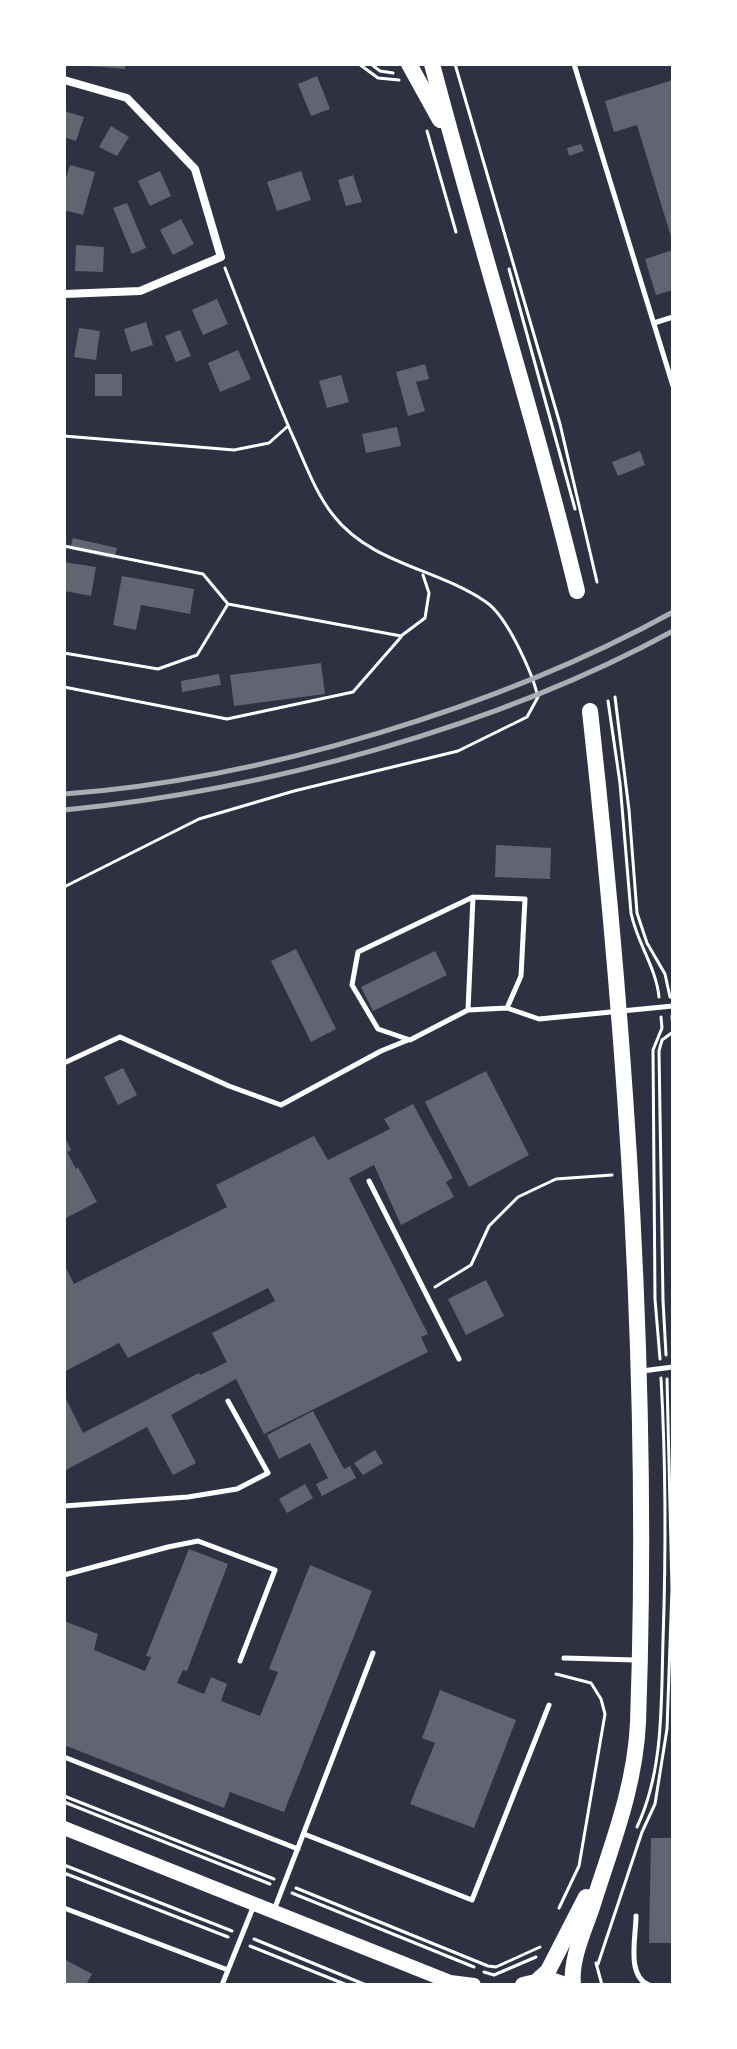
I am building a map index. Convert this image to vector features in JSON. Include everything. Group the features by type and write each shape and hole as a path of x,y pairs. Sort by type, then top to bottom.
{"main road":[{"path":"409,64 450,139"},
{"path":"432,64 450,139 531,411 577,591"},
{"path":"573,1985 576,1955 629,1793 635,1759 638,1660 638,1372 629,1174 618,1013 590,711"},
{"path":"531,1982 548,1971 561,1949 611,1845"},
{"path":"531,1982 548,1979 566,1985"}],"street":[{"path":"64,80 127,98 195,169 221,257 140,291 64,294"},
{"path":"64,1828 452,1984 474,1985"}],"lane":[{"path":"574,64 673,386"},
{"path":"654,323 673,317"},
{"path":"662,351 673,348"},
{"path":"410,1040 378,1029 352,985 358,952 473,897 525,899 521,976 507,1008"},
{"path":"468,1010 473,897"},
{"path":"64,1063 120,1037 229,1086 281,1105 381,1051 410,1040 468,1010 507,1008 539,1019 672,1006"},
{"path":"369,1181 459,1359"},
{"path":"638,1372 670,1367"},
{"path":"64,1506 188,1497 237,1489 268,1473 228,1401"},
{"path":"64,1575 198,1541 275,1570 240,1661"},
{"path":"273,1911 373,1653"},
{"path":"564,1658 638,1660"},
{"path":"304,1834 472,1900 549,1705"},
{"path":"64,1757 298,1849"},
{"path":"222,1985 255,1904"},
{"path":"64,1908 228,1970"},
{"path":"636,1916 635,1974 641,1982 649,1985"}],"path":[{"path":"455,64 560,424 597,582"},
{"path":"424,120 456,232"},
{"path":"64,887 199,819 294,791 458,751 527,717 538,697 533,677 513,638 489,603 455,584 397,562 358,540 334,516 317,491 288,426 221,257"},
{"path":"64,436 234,450 269,443 288,426"},
{"path":"64,546 203,574 228,604 401,636"},
{"path":"64,687 227,719 353,692 401,636 425,618 429,593 422,573"},
{"path":"64,653 158,669 197,655 228,604"},
{"path":"602,1985 597,1973 598,1964 642,1832 655,1804 667,1729 672,1520 670,1367 663,1300 659,1051 662,1040 673,1030 672,1006 665,974 640,928 637,913 629,810 615,697"},
{"path":"425,1293 471,1265 489,1226 518,1197 556,1179 629,1174"},
{"path":"555,1917 579,1866 605,1714 601,1699 591,1683 556,1674"},
{"path":"64,1796 494,1975"},
{"path":"64,1802 488,1966 496,1967 538,1950 544,1942 545,1953 494,1975 490,1985"},
{"path":"64,1865 366,1985"},
{"path":"64,1873 347,1985"},
{"path":"576,1955 598,1964"}],"building":[{"path":"125,64 125,69 90,66"},
{"path":"317,76 330,109 311,116 298,84"},
{"path":"673,80 672,240 637,125 614,132 605,101"},
{"path":"64,111 84,117 76,141 64,137"},
{"path":"111,126 129,137 117,156 99,147"},
{"path":"581,144 584,151 569,156 567,148"},
{"path":"70,165 95,172 83,215 64,210 64,185"},
{"path":"160,171 171,196 150,206 138,181"},
{"path":"301,171 311,200 277,211 267,182"},
{"path":"353,175 362,202 346,206 338,180"},
{"path":"127,203 146,248 132,254 113,208"},
{"path":"181,219 194,244 173,255 160,230"},
{"path":"76,245 104,247 103,272 75,271"},
{"path":"673,250 673,290 656,295 645,259"},
{"path":"217,299 228,324 203,335 192,310"},
{"path":"146,322 153,345 131,352 124,329"},
{"path":"79,328 100,331 96,360 74,357"},
{"path":"180,330 191,356 176,362 165,336"},
{"path":"238,350 251,379 220,392 208,363"},
{"path":"425,364 429,379 416,382 425,411 408,416 396,372"},
{"path":"95,374 122,374 122,396 95,396"},
{"path":"341,375 349,402 327,408 319,381"},
{"path":"397,427 401,446 366,453 362,434"},
{"path":"640,451 645,465 618,476 612,462"},
{"path":"73,538 117,548 114,559 70,549"},
{"path":"64,562 96,567 91,596 64,591"},
{"path":"122,576 194,589 190,614 141,605 136,630 113,625"},
{"path":"321,663 325,694 234,706 230,675"},
{"path":"219,674 221,685 182,692 181,681"},
{"path":"496,845 551,848 550,879 495,877"},
{"path":"296,949 336,1029 311,1042 271,961"},
{"path":"435,951 447,975 373,1011 361,987"},
{"path":"123,1068 137,1095 118,1105 104,1077"},
{"path":"486,1071 529,1155 469,1187 425,1102"},
{"path":"413,1104 453,1178 446,1182 454,1197 401,1225 374,1165 349,1178 428,1334 421,1337 428,1352 264,1434 236,1379 171,1415 196,1463 173,1475 147,1427 64,1471 64,1395 83,1433 199,1373 227,1362 212,1333 275,1301 268,1288 128,1358 119,1343 64,1372 64,1264 74,1284 227,1207 216,1185 314,1136 328,1160 390,1129 384,1119"},
{"path":"64,1135 71,1150 67,1152 97,1202 64,1219"},
{"path":"486,1280 504,1316 466,1335 448,1299"},
{"path":"313,1411 344,1469 350,1466 356,1478 322,1496 316,1484 328,1478 310,1443 279,1459 267,1435"},
{"path":"375,1450 383,1463 363,1475 354,1463"},
{"path":"305,1484 313,1498 287,1513 279,1499"},
{"path":"189,1549 228,1564 187,1671 183,1670 177,1683 204,1694 211,1677 227,1684 221,1701 260,1716 278,1672 269,1669 310,1565 372,1591 284,1812 230,1792 224,1808 64,1745 64,1621 98,1634 94,1650 145,1671 151,1657 146,1656"},
{"path":"440,1690 516,1720 474,1828 410,1804 435,1743 422,1738"},
{"path":"651,1838 673,1838 673,1943 649,1943"},
{"path":"64,1959 92,1974 86,1985 64,1985"}],"railway":[{"path":"64,794 218,773 378,733 533,679 673,612"},
{"path":"64,810 218,788 377,749 532,697 673,631"}]}
